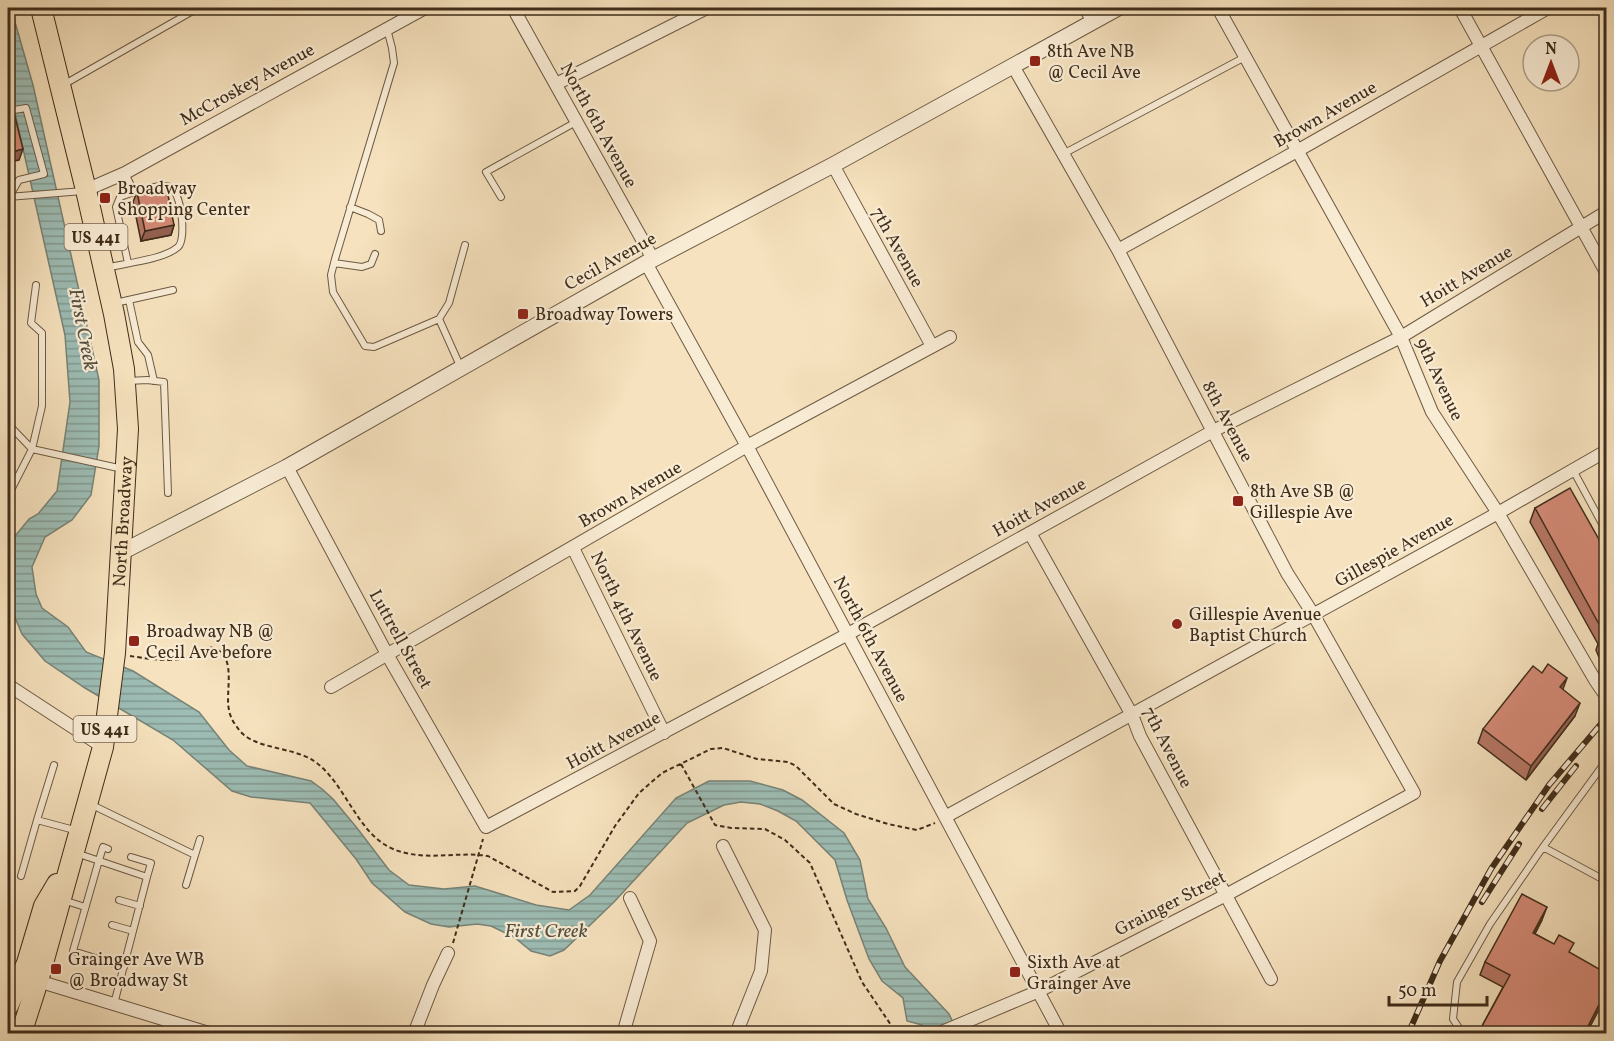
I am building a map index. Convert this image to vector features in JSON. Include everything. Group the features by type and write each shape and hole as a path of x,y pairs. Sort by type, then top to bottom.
{"main road":[{"name":"North Broadway","path":"21,1034 103,747 115,653 128,429 120,302 103,269 41,8"},
{"path":"8,1006 27,963 44,906 71,858"},
{"path":"8,1016 38,981"}],"street":[{"name":"McCroskey Avenue","path":"86,190 124,173 425,8"},
{"name":"North 6th Avenue","path":"513,8 577,122 1061,1034"},
{"path":"556,84 707,8"},
{"path":"1085,8 1093,21"},
{"name":"Cecil Avenue","path":"122,552 287,467 650,261 833,165 1118,8"},
{"name":"9th Avenue","path":"1218,8 1401,337 1432,412 1498,513 1606,696"},
{"path":"1460,8 1606,272"},
{"name":"Brown Avenue","path":"1118,250 1548,8"},
{"name":"8th Avenue","path":"1013,66 1118,250 1287,573 1313,614 1414,793"},
{"name":"7th Avenue","path":"833,165 932,346"},
{"name":"Hoitt Avenue","path":"486,827 848,634 1213,431 1401,337 1606,212"},
{"name":"Brown Avenue","path":"332,687 747,446 950,337"},
{"name":"Gillespie Avenue","path":"945,816 1606,453"},
{"name":"Luttrell Street","path":"287,467 388,656 486,827"},
{"name":"7th Avenue","path":"1030,532 1132,715 1140,736 1270,979"},
{"name":"North 4th Avenue","path":"573,548 664,733"},
{"path":"8,685 103,747"},
{"name":"Grainger Street","path":"937,1034 1039,991 1226,895 1414,793"},
{"path":"723,846 765,930 760,971 736,1034"},
{"path":"623,1034 650,941 630,898"},
{"path":"414,1034 448,953"},
{"path":"38,981 212,1034"}],"lane":[{"path":"61,87 198,8"},
{"path":"387,28 394,63 331,275 333,292 364,346 374,347 439,319 449,303 465,245"},
{"path":"1064,154 1245,57"},
{"path":"8,111 26,108 44,174 19,180 8,197"},
{"path":"501,196 486,172 577,122"},
{"path":"124,173 134,192"},
{"path":"103,269 166,254 178,247 182,242 183,234 177,193 172,187 134,192 120,197 116,207 128,263"},
{"path":"8,197 86,190"},
{"path":"350,207 379,220 381,231"},
{"path":"334,263 362,267 371,264 375,254"},
{"path":"8,496 32,449 42,406 42,333 31,323 36,285"},
{"path":"154,381 148,355 138,342 120,302 173,290"},
{"path":"439,319 461,368"},
{"path":"125,382 164,382 168,493"},
{"path":"8,424 32,449 126,470"},
{"path":"1572,470 1606,531"},
{"path":"1463,1034 1453,1018 1457,982 1490,924 1606,760"},
{"path":"21,876 54,765"},
{"path":"87,802 195,855"},
{"path":"37,820 78,831"},
{"path":"186,885 200,839"},
{"path":"108,849 103,847 93,892 85,907 86,917 73,951 124,967"},
{"path":"1543,847 1606,881"},
{"path":"114,1004 151,863 131,856"},
{"path":"71,858 99,860 147,876"},
{"path":"60,899 85,907"},
{"path":"119,900 140,906"},
{"path":"112,925 133,931"}],"path":[{"path":"115,653 131,657 180,659 202,649 210,647 217,649 228,666 229,713 242,735 256,742 313,760 326,771 367,827 391,848 407,854 488,856 553,892 575,891 580,886 615,826 639,793 662,773 711,749 723,748 757,759 788,762 796,766 834,804 888,824 917,830 930,826 945,816"},
{"path":"681,764 715,825 765,829 785,840 810,863 862,982 897,1034"},
{"path":"454,940 486,827"}],"water":[{"name":"First Creek","path":"8,8 11,8 33,85 99,380 99,446 91,495 72,520 45,537 32,567 36,594 42,608 68,627 86,652 133,671 199,712 229,750 247,766 311,781 322,789 357,828 389,870 409,885 444,889 475,886 536,905 569,910 590,895 676,798 709,781 750,781 783,790 802,800 844,833 860,860 868,899 886,928 905,967 949,1014 958,1033 925,1033 922,1025 907,1021 903,998 882,981 869,959 835,860 796,821 778,811 760,804 741,802 724,805 687,823 614,902 564,950 550,956 531,951 514,937 491,926 477,924 449,927 431,924 405,912 372,883 356,859 310,803 251,797 232,791 173,740 85,688 45,661 22,634 14,615 8,577 9,548 29,519 38,514 57,491 70,402 65,335 8,82"}],"building":[{"path":"13,109 23,149 8,153 8,110"},
{"path":"166,185 174,225 145,231 137,192"},
{"path":"1570,488 1606,552 1606,650 1600,637 1605,635 1535,508"},
{"path":"1548,664 1567,678 1560,687 1580,703 1531,766 1483,729 1533,666 1542,673"},
{"path":"1522,894 1547,907 1533,933 1554,944 1559,935 1574,943 1569,952 1606,973 1606,991 1584,1034 1491,1034 1481,1028 1510,975 1485,962"}],"railway":[{"path":"1408,1034 1440,961 1491,869 1549,785 1606,718"},
{"path":"1542,809 1576,766"},
{"path":"1482,902 1519,844"}],"place":[{"name":"8th Ave NB @ Cecil Ave","path":"1035,61"},
{"name":"Broadway Shopping Center","path":"105,198"},
{"name":"Broadway Towers","path":"523,314"},
{"name":"8th Ave SB @ Gillespie Ave","path":"1238,501"},
{"name":"Gillespie Avenue Baptist Church","path":"1177,624"},
{"name":"Broadway NB @ Cecil Ave before","path":"134,641"},
{"name":"Grainger Ave WB @ Broadway St","path":"56,969"},
{"name":"Sixth Ave at Grainger Ave","path":"1015,972"}]}
